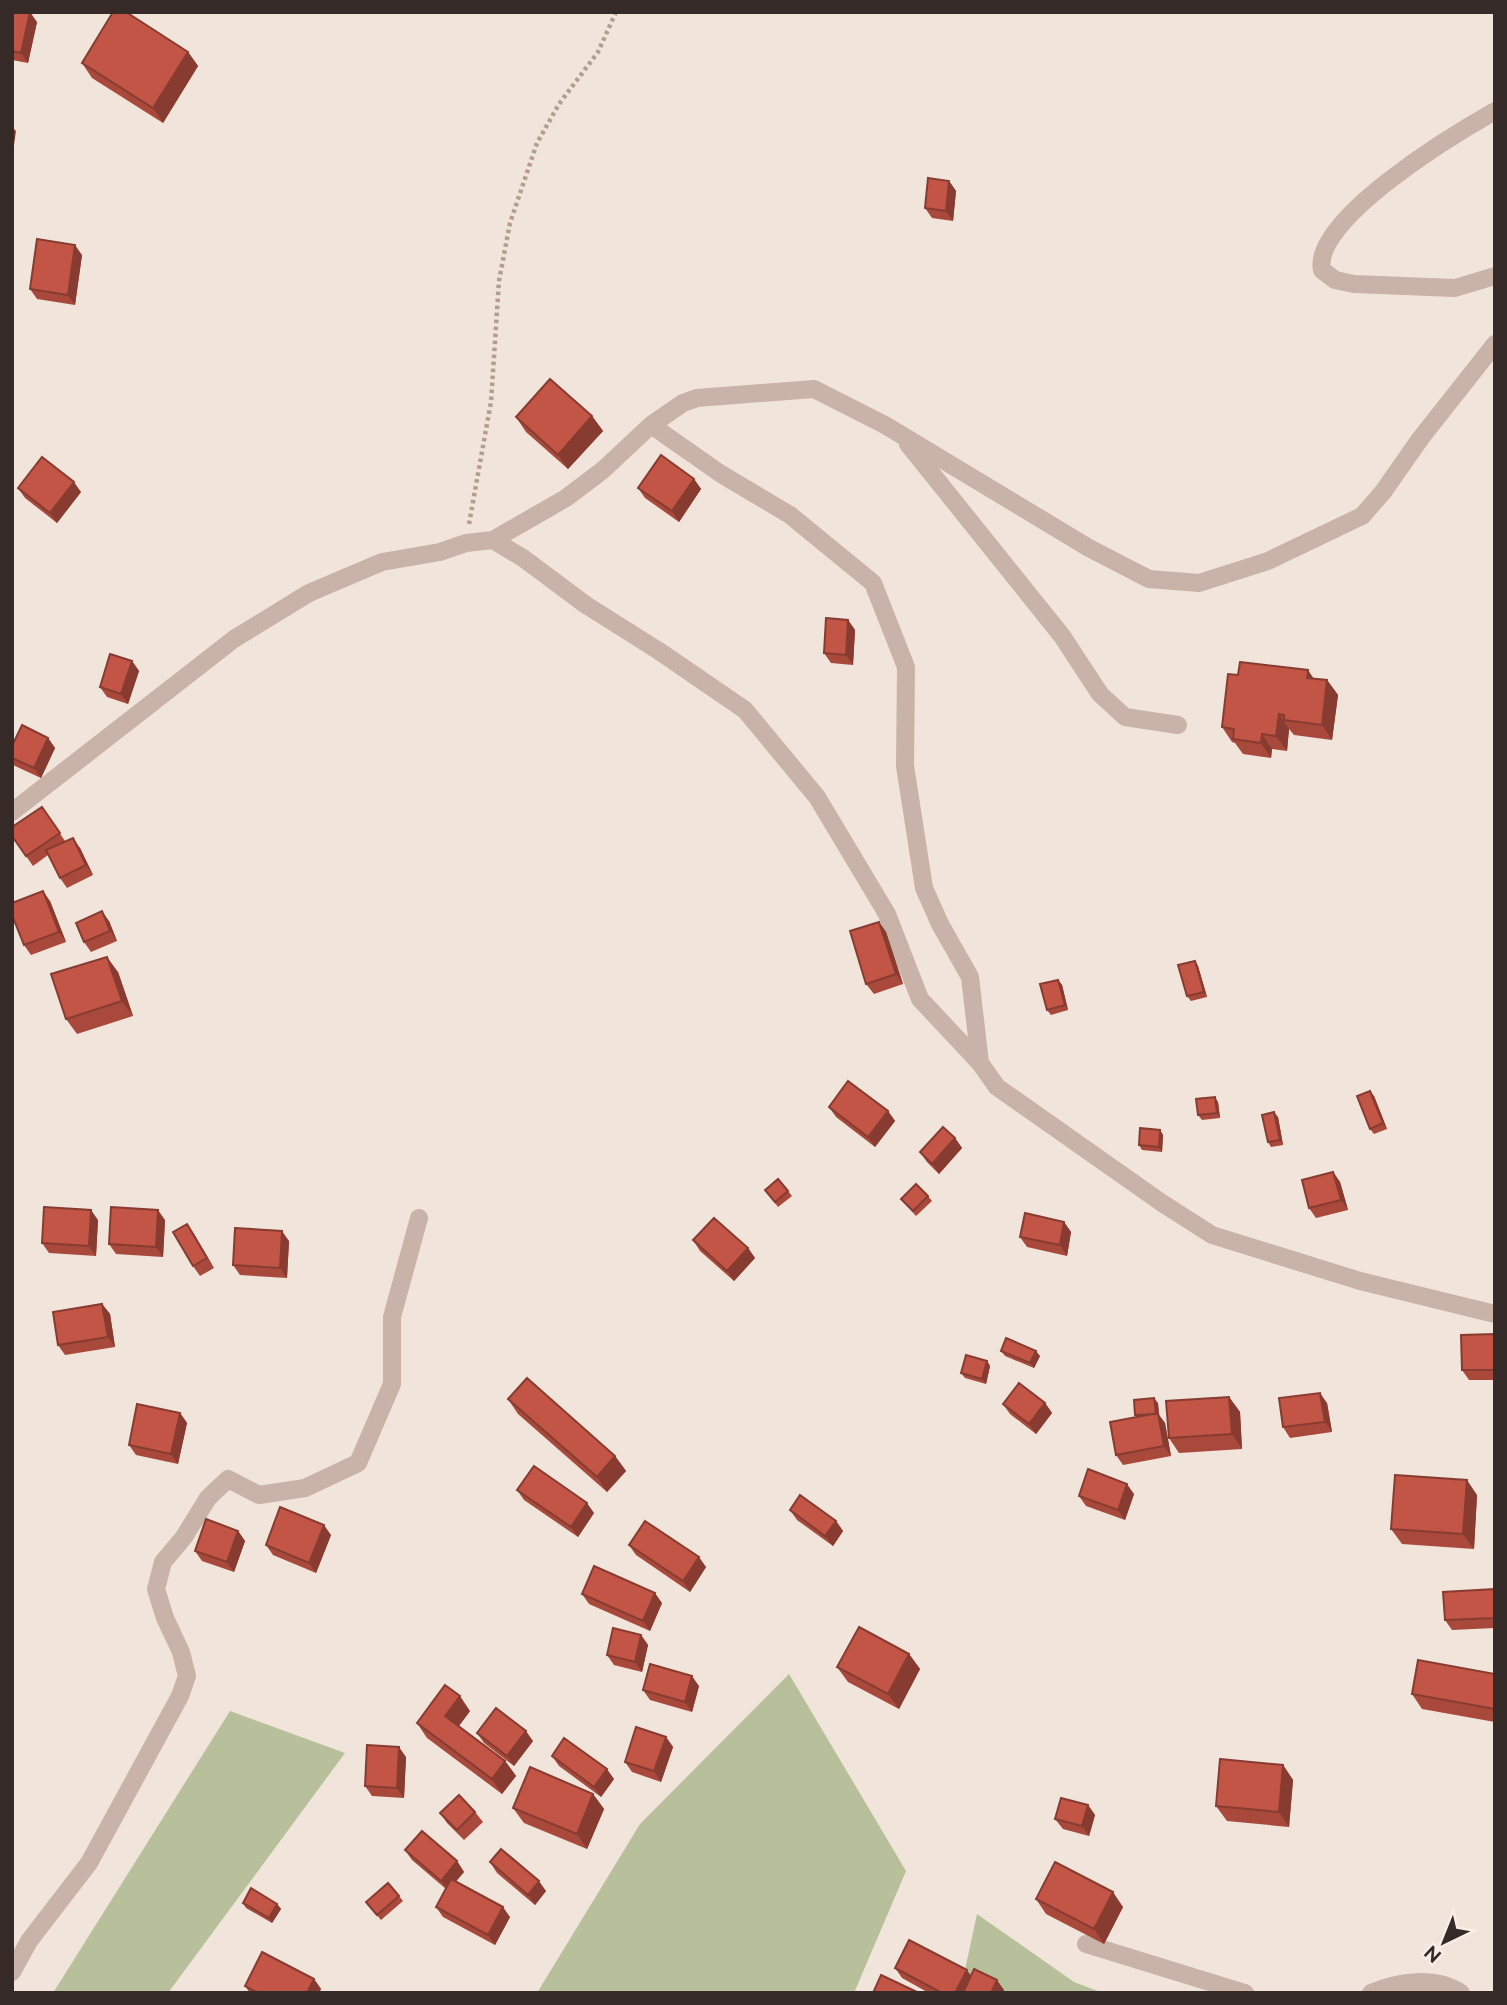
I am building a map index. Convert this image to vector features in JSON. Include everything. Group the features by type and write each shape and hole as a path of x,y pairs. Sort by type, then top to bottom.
{"street":[{"path":"1495,111 1409,164 1354,210 1325,248 1320,260 1322,270 1335,280 1354,284 1455,288 1495,276"},
{"path":"12,812 234,639 309,593 382,562 440,552 466,543 493,540 566,498 603,470 651,425 682,403 697,398 814,389 860,410 1088,548 1149,579 1199,583 1268,561 1362,516 1495,344"},
{"path":"651,425 721,474 790,515 873,583 906,667 905,766 924,888 940,924 970,977 980,1063"},
{"path":"899,433 1062,636 1100,694 1125,717 1178,725"},
{"path":"493,540 745,710 817,797 887,914 920,999 980,1063 997,1087 1212,1235 1360,1281 1495,1314"},
{"path":"12,1972 30,1941 89,1863 180,1696 187,1676 181,1652 165,1618 156,1589 163,1562 184,1537 208,1498 228,1479 259,1495 305,1488 358,1463 392,1384 392,1317 419,1218"},
{"path":"1086,1944 1245,1993"},
{"path":"1371,1993 1387,1986 1423,1982 1450,1986 1461,1993"}],"path":[{"path":"466,543 491,402 499,281 510,223 537,143 559,104 598,52 616,12"}],"green space":[{"path":"789,1674 906,1871 854,1993 537,1993 640,1824"},
{"path":"230,1711 345,1753 168,1993 53,1993"},
{"path":"977,1914 1074,1982 1103,1993 960,1993"}],"building":[{"path":"12,12 30,12 21,53 12,51"},
{"path":"113,12 126,12 188,52 153,108 82,63"},
{"path":"928,178 949,181 946,211 925,208"},
{"path":"37,239 75,245 68,295 30,289"},
{"path":"550,379 592,416 558,455 516,417"},
{"path":"661,455 694,479 672,511 638,488"},
{"path":"42,457 74,482 50,513 18,488"},
{"path":"826,618 848,620 846,655 824,653"},
{"path":"110,654 132,661 121,694 100,687"},
{"path":"1240,662 1308,670 1307,678 1327,680 1322,725 1284,720 1284,715 1279,714 1276,736 1262,734 1261,743 1233,739 1234,729 1222,727 1228,674 1238,675"},
{"path":"22,725 48,738 34,768 12,758 12,746"},
{"path":"42,807 60,833 26,856 12,836 12,827"},
{"path":"73,838 86,865 60,878 46,850"},
{"path":"43,891 59,932 24,945 12,915 12,903"},
{"path":"102,911 110,931 84,942 76,923"},
{"path":"879,922 896,974 866,984 850,931"},
{"path":"107,957 122,1001 66,1019 51,974"},
{"path":"1195,961 1204,992 1187,996 1178,965"},
{"path":"1058,980 1065,1005 1047,1010 1040,984"},
{"path":"848,1081 888,1111 868,1137 829,1107"},
{"path":"1370,1091 1383,1123 1370,1129 1357,1096"},
{"path":"1215,1097 1217,1113 1198,1115 1196,1099"},
{"path":"1274,1112 1280,1140 1268,1142 1262,1115"},
{"path":"943,1127 955,1138 932,1164 920,1152"},
{"path":"1140,1128 1160,1130 1159,1147 1139,1145"},
{"path":"1333,1172 1341,1200 1309,1208 1302,1180"},
{"path":"778,1179 788,1191 775,1202 765,1190"},
{"path":"916,1184 928,1196 913,1211 901,1199"},
{"path":"44,1207 91,1210 89,1246 42,1243"},
{"path":"111,1207 158,1210 156,1247 109,1244"},
{"path":"1025,1213 1064,1222 1060,1245 1020,1237"},
{"path":"714,1218 748,1248 727,1271 693,1240"},
{"path":"187,1224 207,1258 193,1266 173,1232"},
{"path":"235,1228 282,1231 280,1268 233,1265"},
{"path":"102,1304 108,1337 58,1345 53,1312"},
{"path":"1495,1334 1495,1370 1462,1370 1461,1335"},
{"path":"1006,1338 1036,1351 1030,1363 1001,1351"},
{"path":"966,1355 987,1361 982,1379 961,1373"},
{"path":"527,1378 615,1456 597,1477 508,1399"},
{"path":"1019,1383 1045,1403 1029,1424 1003,1404"},
{"path":"1320,1393 1325,1422 1283,1427 1279,1398"},
{"path":"1229,1397 1232,1434 1169,1438 1166,1401"},
{"path":"1154,1398 1156,1414 1135,1415 1134,1400"},
{"path":"137,1404 180,1413 171,1454 129,1445"},
{"path":"1158,1413 1164,1446 1116,1455 1110,1422"},
{"path":"534,1466 587,1503 571,1527 517,1490"},
{"path":"1088,1469 1127,1484 1118,1510 1079,1496"},
{"path":"1395,1475 1467,1480 1463,1534 1391,1529"},
{"path":"800,1495 836,1521 825,1536 790,1510"},
{"path":"280,1507 324,1525 309,1563 266,1545"},
{"path":"206,1519 238,1531 227,1562 195,1551"},
{"path":"645,1521 699,1557 683,1581 629,1545"},
{"path":"594,1566 655,1593 643,1621 582,1594"},
{"path":"1494,1589 1495,1618 1445,1620 1443,1592"},
{"path":"859,1627 909,1654 888,1694 837,1667"},
{"path":"613,1628 641,1635 635,1662 607,1655"},
{"path":"1418,1660 1495,1674 1495,1709 1412,1694"},
{"path":"650,1664 692,1676 685,1702 643,1690"},
{"path":"445,1685 460,1696 445,1716 505,1761 492,1779 417,1723"},
{"path":"496,1708 526,1731 507,1756 477,1733"},
{"path":"636,1727 666,1737 654,1771 625,1762"},
{"path":"564,1738 607,1769 594,1787 552,1756"},
{"path":"367,1745 399,1747 397,1788 365,1786"},
{"path":"1220,1759 1283,1765 1279,1812 1216,1806"},
{"path":"530,1767 593,1794 577,1834 513,1808"},
{"path":"459,1795 475,1812 457,1830 440,1813"},
{"path":"1061,1798 1088,1805 1082,1826 1055,1819"},
{"path":"422,1831 457,1861 441,1881 405,1850"},
{"path":"501,1849 539,1881 528,1895 490,1862"},
{"path":"1055,1862 1113,1892 1094,1929 1036,1899"},
{"path":"451,1879 503,1907 488,1935 436,1907"},
{"path":"388,1883 399,1896 377,1915 366,1902"},
{"path":"251,1888 277,1904 269,1918 243,1903"},
{"path":"909,1940 967,1970 955,1993 942,1993 895,1968"},
{"path":"262,1952 314,1979 307,1993 258,1993 245,1986"},
{"path":"974,1969 997,1980 991,1993 963,1993"},
{"path":"881,1975 919,1993 873,1993"}]}
